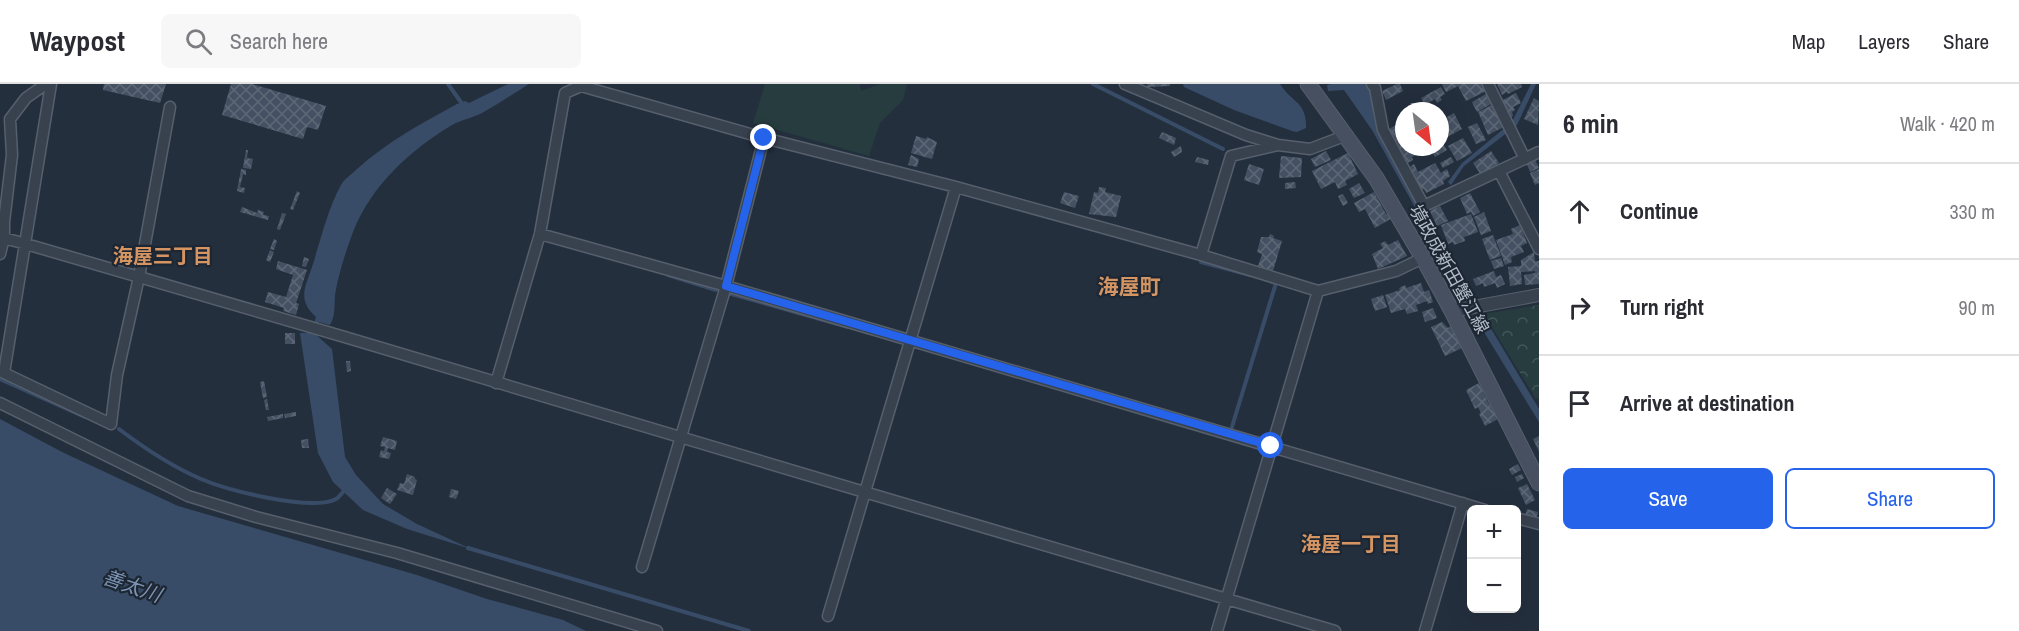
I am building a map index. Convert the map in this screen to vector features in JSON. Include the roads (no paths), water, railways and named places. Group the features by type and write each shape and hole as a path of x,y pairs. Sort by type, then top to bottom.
{"main road":[{"name":"境政成新田蟹江線","path":"1308,84 1376,178 1423,258 1539,483"}],"street":[{"path":"0,254 4,238 12,155 10,118 26,98 49,84"},
{"path":"49,84 26,244 4,373 111,424 117,375 139,277 170,107"},
{"path":"1125,84 1246,135 1278,145 1310,149 1347,135"},
{"path":"1488,84 1525,159"},
{"path":"1377,85 1383,130 1424,206 1539,152"},
{"path":"496,383 540,234 565,93 581,86 764,138 956,187 1201,255 1318,291 1396,271 1423,258"},
{"path":"642,567 726,286 764,138"},
{"path":"1201,255 1231,156 1278,145"},
{"path":"1499,171 1539,249"},
{"path":"828,616 956,187"},
{"path":"540,234 726,286 1467,505"},
{"path":"4,238 338,334 496,383 1335,631"},
{"path":"1217,631 1318,291"},
{"path":"1452,311 1539,295"},
{"path":"0,403 188,496 256,517 397,553 657,631"},
{"path":"1425,631 1463,504"},
{"path":"1521,519 1539,524"}],"water":[{"path":"508,84 529,84 482,113 455,123 436,135 407,158 370,199 350,239 343,260 335,294 332,321 330,325 319,322 315,334 332,349 345,457 356,475 383,504 417,524 471,549 407,529 363,510 333,482 318,453 300,333 311,333 316,317 306,304 304,292 329,213 344,181 380,150 418,126 457,104 465,101 469,103"},
{"path":"1183,84 1280,84 1304,113 1306,128 1297,132 1292,131 1234,110 1184,87"},
{"path":"1368,84 1382,131 1471,298 1466,299 1372,130 1344,90 1328,91 1327,85"},
{"path":"1531,84 1536,84 1517,125 1464,166 1451,185 1448,182 1462,163 1512,122"},
{"path":"1484,317 1539,409 1539,422 1476,319"},
{"name":"善太川","path":"0,419 62,452 178,506 417,575 487,599 563,620 586,631 0,631"}],"waterway":[{"path":"448,84 463,105"},
{"path":"1093,84 1223,149"},
{"path":"1201,262 1250,275"},
{"path":"668,275 716,290"},
{"path":"1231,430 1276,283 1272,282"},
{"path":"728,293 848,327"},
{"path":"0,379 85,417"},
{"path":"119,429 180,469 230,489 269,498 308,503 336,499 346,489"},
{"path":"468,548 749,631"}],"district":[{"name":"海屋三丁目","path":"163,256"},
{"name":"海屋町","path":"1129,287"},
{"name":"海屋一丁目","path":"1351,544"}]}
